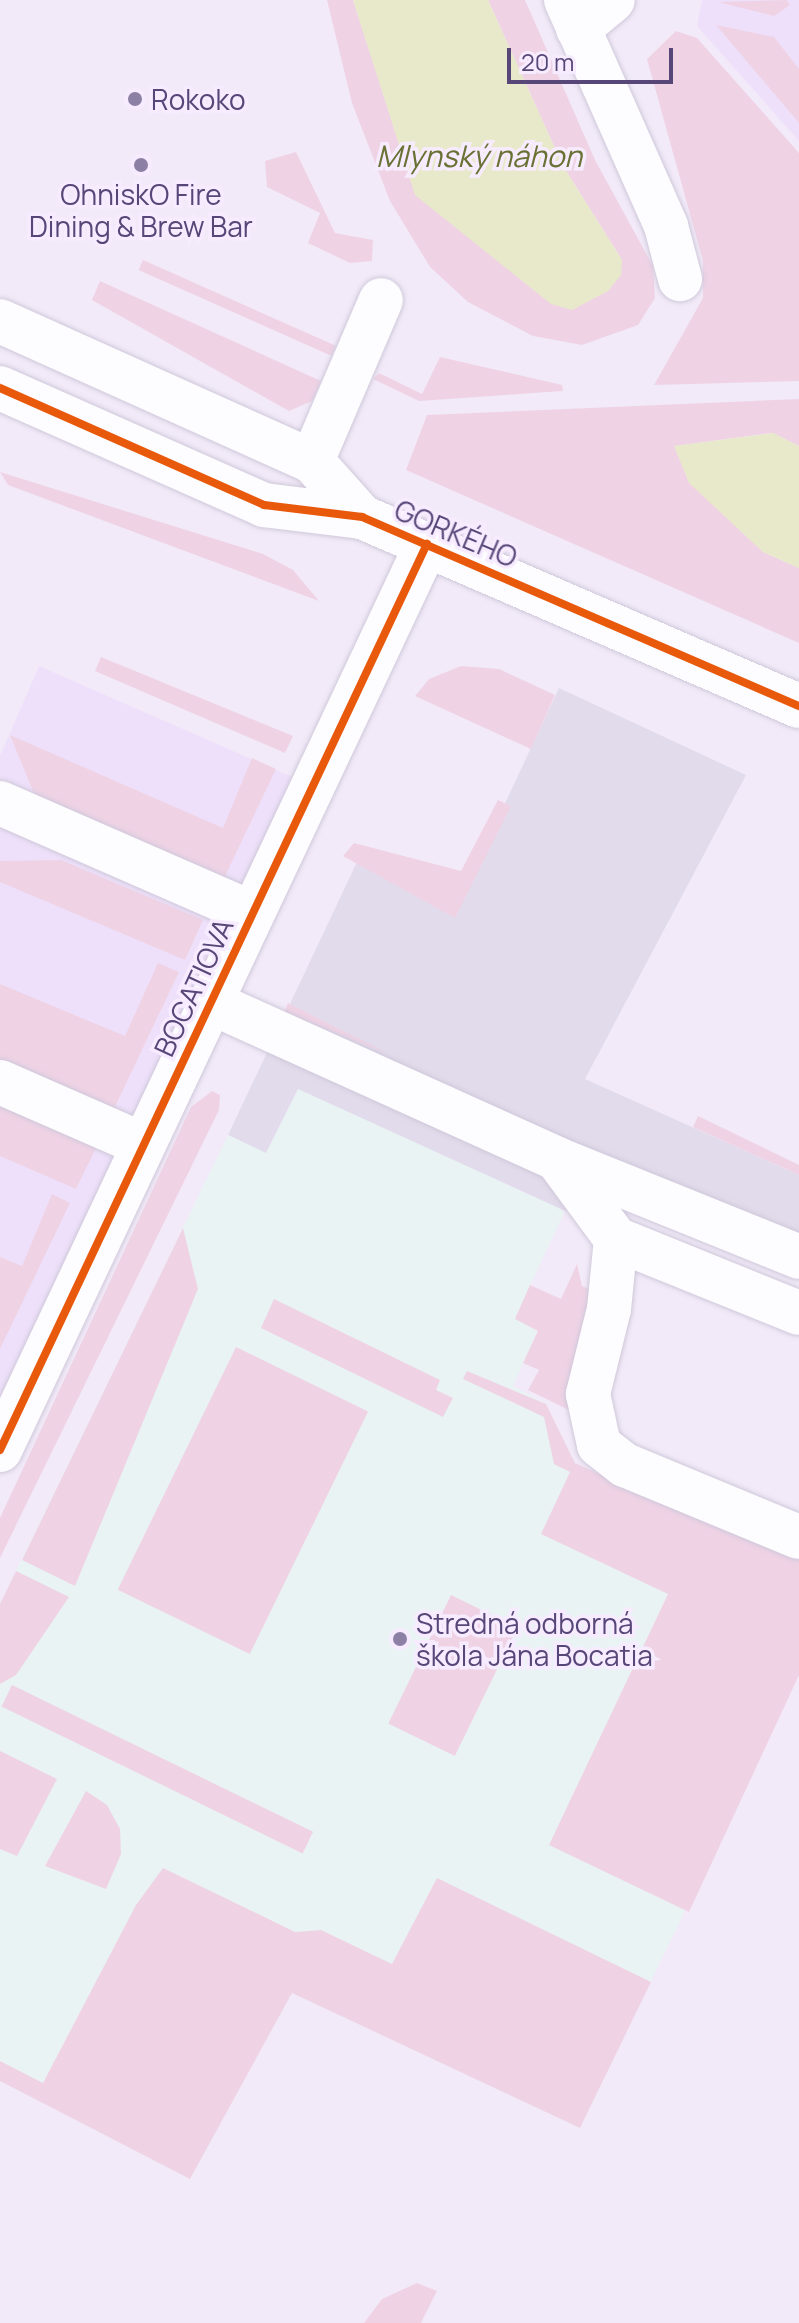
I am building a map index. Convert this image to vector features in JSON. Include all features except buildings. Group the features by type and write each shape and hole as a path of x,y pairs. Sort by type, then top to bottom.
{"street":[{"path":"613,0 572,14 666,226 680,279"},
{"path":"312,461 381,300"},
{"name":"GORKÉHO","path":"0,321 312,461 362,517"},
{"name":"GORKÉHO","path":"0,388 264,505 362,517 799,706"},
{"name":"BOCATIOVA","path":"0,1450 427,544"},
{"path":"0,803 252,913"},
{"path":"210,1002 557,1159 799,1257"},
{"path":"0,1082 142,1144"},
{"path":"557,1159 616,1239 799,1313"},
{"path":"616,1239 588,1394 599,1445 625,1465 799,1537"}],"shaded area":[{"path":"327,0 353,0 416,195 622,260 563,166 488,0 525,0 595,160 653,266 655,298 638,325 582,345 533,336 468,302 430,267 390,201 352,103"},
{"path":"702,0 799,0 799,141 697,26"},
{"path":"786,0 790,5 774,16 718,2"},
{"path":"716,25 774,37 799,69 799,123"},
{"path":"676,31 697,38 799,153 799,381 654,385 703,298 703,261 647,59"},
{"path":"296,152 335,233 373,240 372,261 350,263 308,243 320,213 267,187 265,161"},
{"path":"143,260 336,346 331,356 139,270"},
{"path":"100,281 321,381 312,401 289,411 92,300"},
{"path":"440,357 562,385 563,391 419,401 373,379 379,373 422,394"},
{"path":"799,399 799,446 772,433 675,446 763,552 799,568 799,643 406,470 427,415"},
{"path":"0,472 263,554 293,570 319,601 8,485"},
{"path":"101,657 293,736 285,753 95,671"},
{"path":"39,666 313,786 0,1449 0,756"},
{"path":"461,666 499,669 555,695 531,749 415,696 429,679"},
{"path":"559,688 746,775 585,1079 799,1175 799,1257 605,1173 565,1211 299,1090 266,1154 228,1135 357,862 456,908"},
{"path":"10,735 223,828 252,758 276,769 219,889 41,811"},
{"path":"498,800 511,806 455,918 343,856 354,843 461,871"},
{"path":"61,860 203,920 185,960 0,882 0,861"},
{"path":"158,963 179,972 114,1109 0,1060 0,984 125,1036"},
{"path":"288,1003 333,1026 392,1055 284,1012"},
{"name":"Stredná odborná škola Jána Bocatia","path":"298,1089 565,1211 515,1318 538,1330 513,1386 546,1404 575,1463 716,1527 799,1675 580,2128 292,1993 190,2179 0,2081 0,1604 228,1135 266,1153"},
{"path":"212,1091 220,1095 219,1110 0,1558 0,1518 191,1107"},
{"path":"0,1101 97,1146 76,1189 0,1156"},
{"path":"698,1116 799,1165 799,1175 693,1127"},
{"path":"52,1194 70,1203 0,1349 0,1257 22,1266"},
{"path":"183,1228 198,1289 75,1586 22,1560"},
{"path":"577,1264 582,1286 593,1291 569,1410 528,1390 539,1370 523,1363 538,1331 515,1319 530,1285 561,1299"},
{"path":"274,1299 440,1380 436,1390 453,1398 443,1417 261,1328"},
{"path":"236,1347 368,1411 250,1654 118,1590"},
{"path":"467,1371 546,1404 575,1463 716,1526 799,1549 799,1675 689,1912 549,1845 668,1594 541,1534 570,1472 554,1464 544,1417 463,1379"},
{"path":"16,1571 69,1597 16,1675 0,1684 0,1604"},
{"path":"451,1595 518,1627 455,1756 388,1724"},
{"path":"12,1685 313,1832 303,1853 1,1707"},
{"path":"0,1751 57,1779 17,1856 0,1849"},
{"path":"86,1791 107,1805 120,1829 121,1854 106,1889 45,1866"},
{"path":"163,1868 295,1932 321,1930 392,1964 437,1878 651,1982 580,2128 292,1993 190,2179 0,2081 0,2061 43,2083 136,1905"},
{"path":"417,2283 437,2291 421,2323 364,2323 382,2299"}],"water":[{"name":"Mlynský náhon","path":"353,0 488,0 563,166 622,260 621,275 608,291 572,310 551,304 415,195"},
{"path":"773,433 799,446 799,568 763,552 689,483 674,446"}],"cycle path":[{"path":"0,388 264,505 362,517 799,706"},
{"path":"0,1450 427,544"}],"place":[{"name":"Rokoko","path":"135,99"},
{"name":"OhniskO Fire Dining & Brew Bar","path":"141,165"},
{"name":"Stredná odborná škola Jána Bocatia","path":"400,1639"}]}
